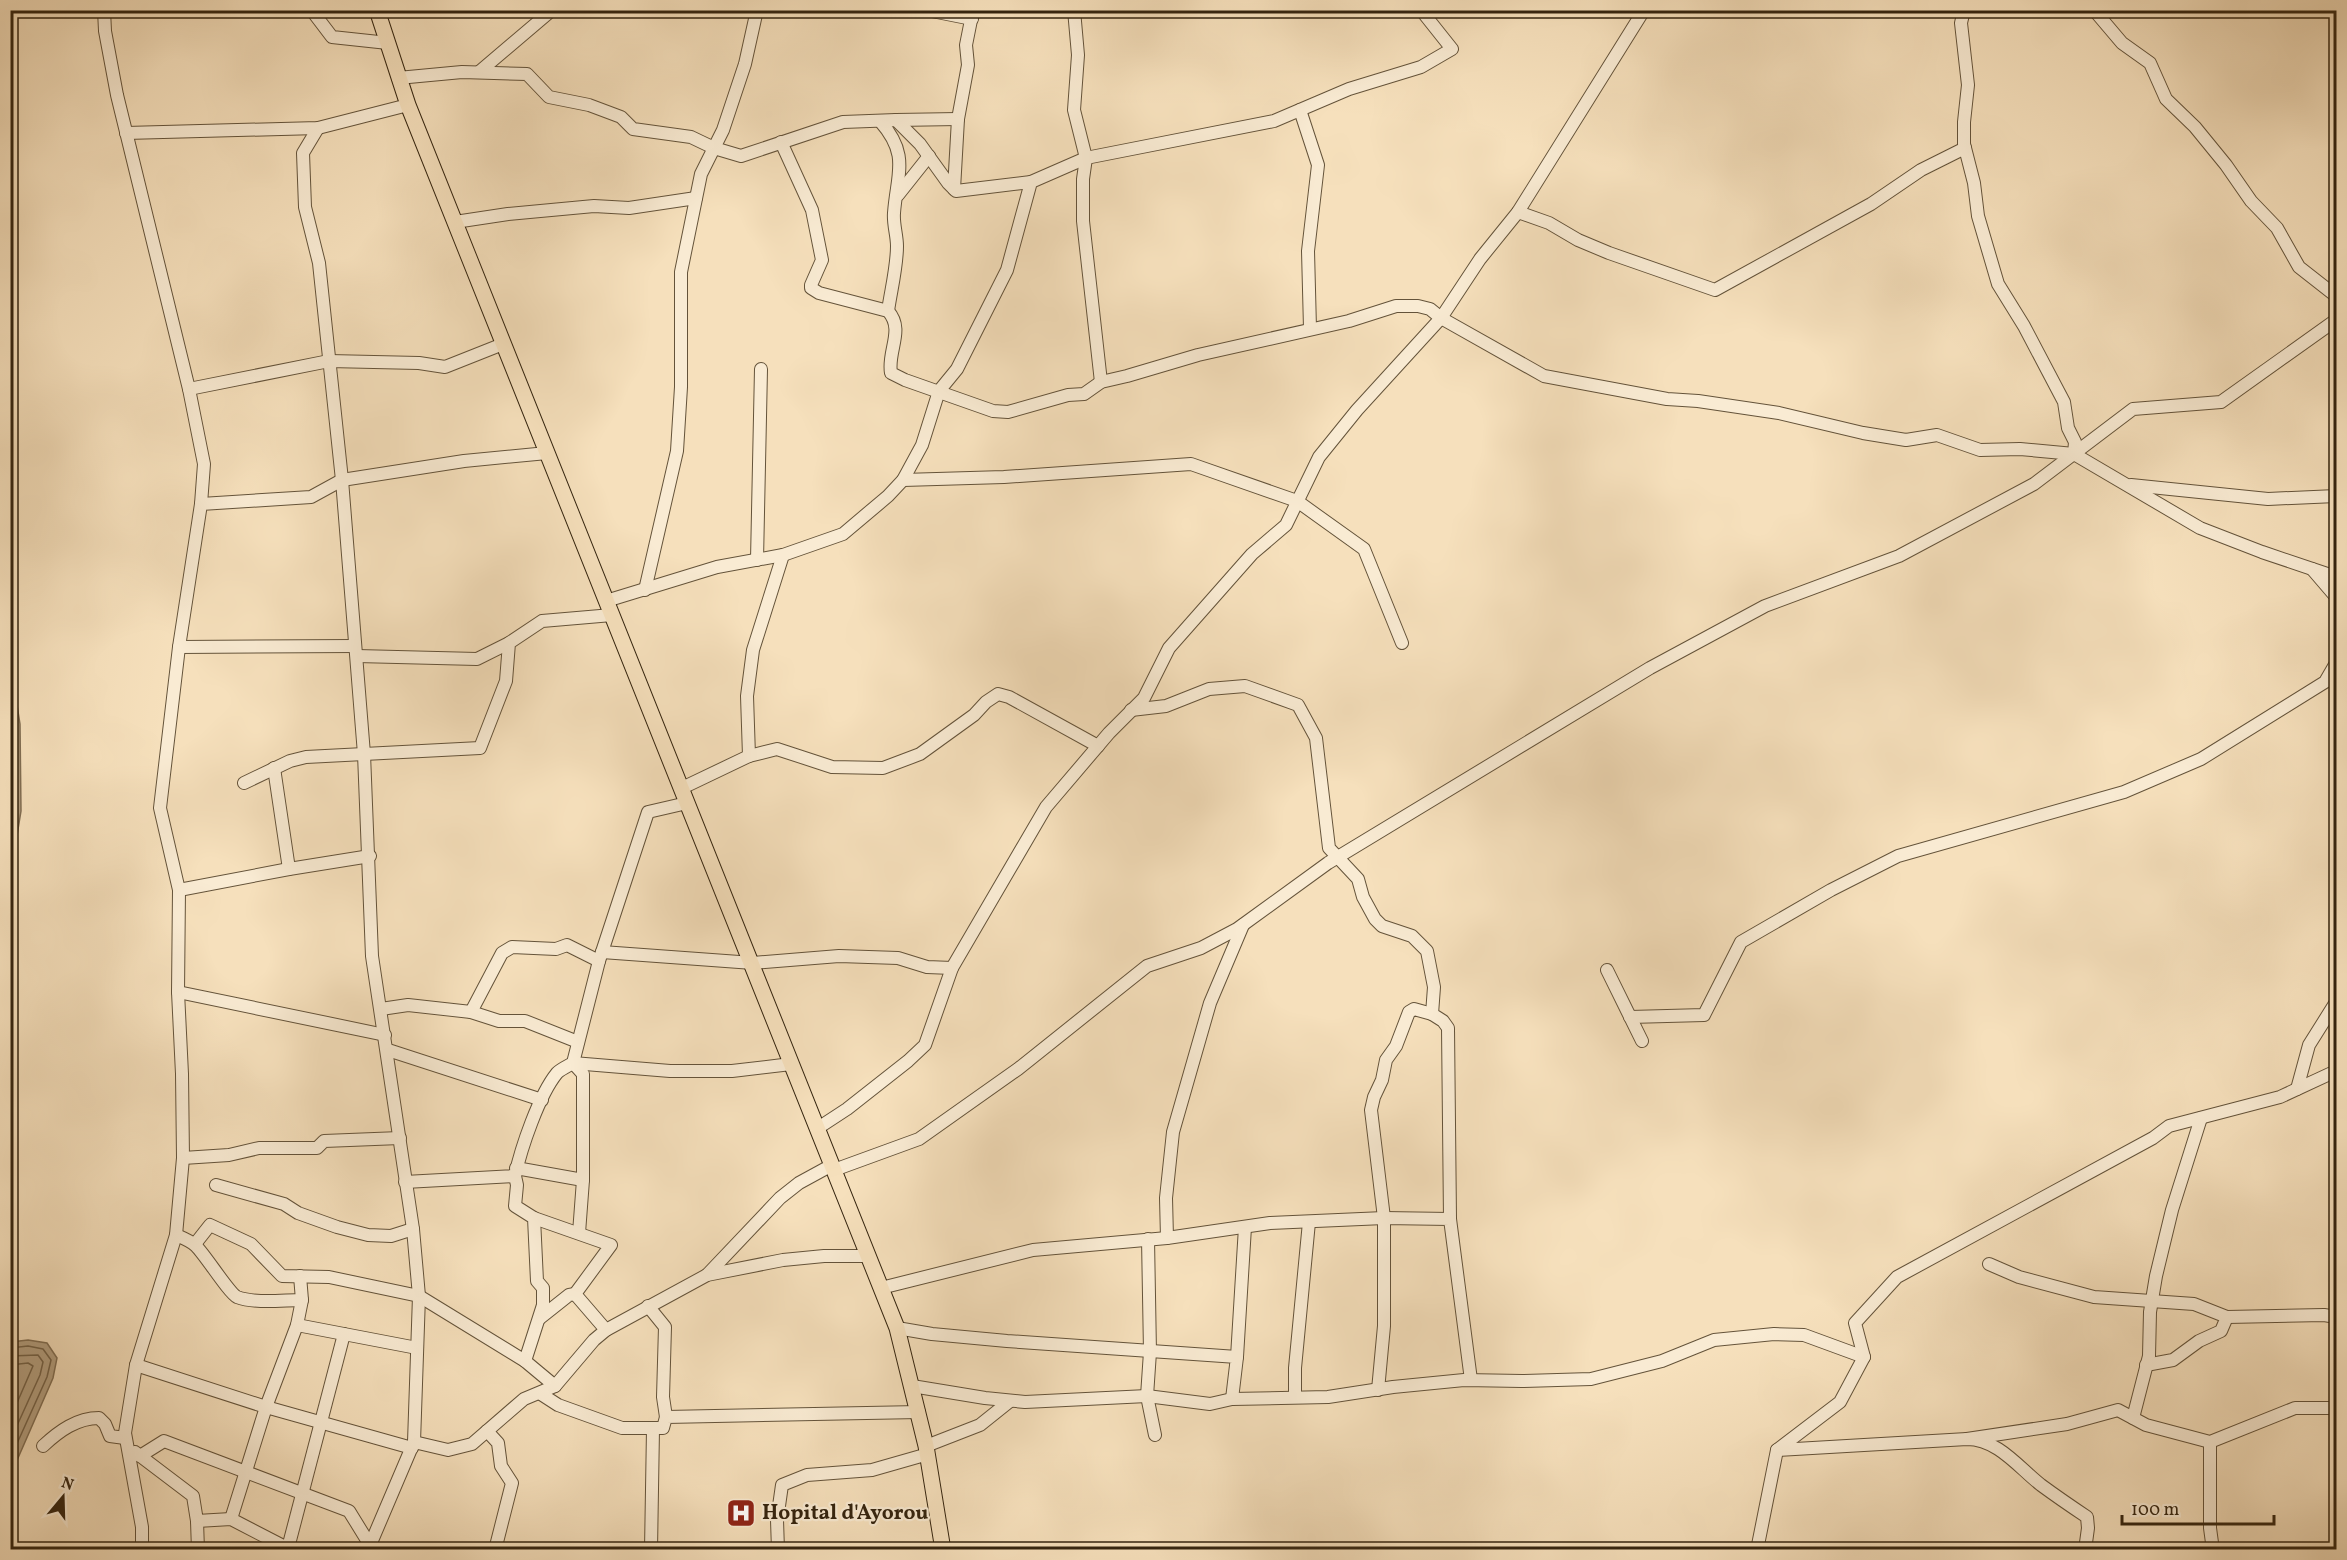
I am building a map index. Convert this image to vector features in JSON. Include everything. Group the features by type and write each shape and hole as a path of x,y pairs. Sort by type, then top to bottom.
{"main road":[{"path":"377,10 408,105 753,963 897,1328 927,1450 943,1550"}],"street":[{"path":"104,10 105,31 126,133 189,389 204,464 201,504 179,647 160,808 179,890 178,992 183,1158 176,1234 136,1365 125,1442 142,1527 142,1550"},
{"path":"306,10 313,12 332,37 388,43"},
{"path":"479,72 552,10"},
{"path":"645,590 677,451 681,387 681,272 701,174 723,130 745,64 757,10"},
{"path":"927,10 972,15 966,45 968,65 958,118 954,189"},
{"path":"1074,10 1078,55 1074,110 1086,158 1083,179 1083,221 1101,382"},
{"path":"896,120 920,144 957,191 1031,182 1086,158 1274,121 1349,89 1421,67 1452,49 1421,10"},
{"path":"818,1128 847,1109 925,1045 952,968 1046,807 1098,746 1144,698 1169,648 1252,554 1286,525 1319,457 1357,410 1441,318 1480,259 1518,212 1644,10"},
{"path":"1964,10 1961,23 1968,85 1964,122 1965,148 1974,183 1978,216 1998,284 2024,326 2064,402 2068,428 2075,442 2074,454"},
{"path":"2094,10 2122,43 2150,63 2166,99 2195,127 2251,201 2277,228 2299,267 2337,296"},
{"path":"398,78 462,72 527,74 549,97 589,105 611,113 621,117 633,129 691,138 741,156 843,122 958,118"},
{"path":"126,133 318,128 408,105"},
{"path":"1300,110 1318,165 1308,251 1310,328"},
{"path":"880,121 889,131 896,145 900,162 894,216 897,247 888,311"},
{"path":"318,128 303,153 305,196 319,263 342,480 364,753 370,856 372,956 388,1050 413,1229 418,1296 413,1445 369,1547"},
{"path":"781,142 812,210 822,260 811,285 812,288 819,293 888,311 893,316 897,328 890,360 891,373 1000,413 1068,395 1084,394 1101,382 1198,355 1408,305 1430,309 1441,318 1544,376 1667,399 1698,401 1779,413 1853,431 1906,440 1937,435 1980,450 2020,449 2074,454 2200,528 2337,577"},
{"path":"1518,212 1549,223 1578,240 1609,253 1714,290 1871,204 1921,170 1965,148"},
{"path":"896,198 929,156"},
{"path":"606,601 717,567 783,555 843,534 888,496 903,480 922,445 939,391 957,369 1007,270 1031,182"},
{"path":"455,222 508,214 594,206 629,208 696,198"},
{"path":"707,1275 780,1198 799,1184 833,1168 919,1139 1018,1069 1148,966 1201,948 1244,924 1337,858 1439,794 1660,663 1765,606 1899,556 2034,484 2133,409 2221,402 2337,320"},
{"path":"189,389 329,361 419,363 445,367 503,344"},
{"path":"757,560 761,369"},
{"path":"201,504 311,497 342,480 464,461 547,453"},
{"path":"903,480 1004,477 1191,464 1298,501 1364,549 1402,643"},
{"path":"2127,485 2268,499 2337,496"},
{"path":"749,756 747,696 753,650 783,555"},
{"path":"2312,568 2337,597"},
{"path":"179,647 356,651 477,659 509,643 542,621 612,615"},
{"path":"244,783 290,761 306,757 480,748 506,681 509,643"},
{"path":"2325,682 2337,663"},
{"path":"1630,1017 1704,1015 1741,942 1831,890 1898,856 2124,792 2172,772 2201,759 2337,673"},
{"path":"1131,710 1166,706 1209,689 1245,686 1298,705 1316,738 1329,848 1358,879 1363,897 1375,919 1382,926 1413,936 1427,951 1434,987 1432,1014"},
{"path":"573,1063 601,956 648,812 685,796 749,756 777,749 832,767 883,768 920,754 975,715 986,702 998,694 1009,697 1098,746"},
{"path":"274,768 289,869"},
{"path":"179,890 370,856"},
{"path":"1167,1238 1166,1198 1173,1132 1208,1010 1244,924"},
{"path":"471,1012 502,952 512,947 556,948 567,945 601,956 753,963 839,956 898,958 927,968 952,968"},
{"path":"1607,970 1642,1041"},
{"path":"178,992 385,1035"},
{"path":"2297,1089 2309,1045 2337,1002"},
{"path":"381,1009 408,1005 471,1012 499,1021 525,1021 578,1042"},
{"path":"1378,1389 1384,1326 1384,1218 1371,1110 1382,1080 1386,1060 1396,1046 1409,1012 1414,1008 1432,1014 1443,1021 1448,1029 1450,1218 1471,1380"},
{"path":"388,1050 542,1100"},
{"path":"573,1063 583,1074 583,1180 579,1233"},
{"path":"575,1294 611,1245 534,1218 515,1206 517,1185 515,1172 526,1136 558,1072 573,1063 670,1071 732,1071 791,1064"},
{"path":"1757,1550 1777,1450 1840,1402 1864,1357 1855,1323 1897,1277 2153,1138 2169,1126 2280,1097 2337,1071"},
{"path":"2133,1418 2149,1356 2152,1301 2172,1210 2201,1118"},
{"path":"183,1158 229,1155 259,1148 317,1149 324,1141 400,1138"},
{"path":"405,1182 515,1172 583,1180"},
{"path":"216,1185 284,1204 298,1213 368,1235 391,1236 413,1229"},
{"path":"525,1361 543,1305 543,1288 537,1281 534,1218"},
{"path":"881,1288 1033,1250 1167,1238 1270,1223 1384,1218 1450,1218"},
{"path":"1295,1396 1295,1368 1309,1222"},
{"path":"195,1244 210,1225 251,1244 282,1276 349,1281 418,1296 525,1361 555,1386"},
{"path":"1233,1399 1245,1227"},
{"path":"176,1234 195,1244 223,1279 229,1291 236,1296 247,1299 302,1300"},
{"path":"1148,1239 1150,1352 1147,1396 1155,1435"},
{"path":"136,1365 266,1407 413,1445 448,1450 472,1444 524,1399 541,1394 555,1386 594,1340 606,1330 707,1275 783,1260 824,1256 867,1256"},
{"path":"1989,1264 2019,1277 2094,1297 2194,1304 2227,1317 2324,1315 2337,1317"},
{"path":"231,1519 266,1407 297,1325 302,1300 300,1276"},
{"path":"540,1318 569,1294 575,1294 606,1330"},
{"path":"541,1394 558,1405 622,1428 663,1428 666,1417 663,1397 665,1327 648,1306"},
{"path":"2146,1365 2173,1360 2199,1341 2220,1330 2227,1317"},
{"path":"297,1325 417,1348"},
{"path":"897,1328 942,1335 1237,1357"},
{"path":"197,1521 231,1519 289,1549 344,1334"},
{"path":"912,1386 1025,1402 1147,1396 1210,1404 1233,1399 1328,1397 1378,1389 1471,1380 1591,1378 1662,1361 1714,1340 1774,1334 1804,1335 1864,1357"},
{"path":"778,1550 777,1520 782,1485 807,1475 872,1470 927,1450 980,1425 1010,1401"},
{"path":"1777,1450 1967,1439 2067,1424 2118,1410 2146,1425 2210,1442 2295,1408 2337,1408"},
{"path":"666,1417 919,1412"},
{"path":"43,1446 57,1434 85,1418 99,1418 105,1424 110,1436 125,1442 193,1496 198,1550"},
{"path":"651,1550 653,1429"},
{"path":"487,1431 498,1443 501,1466 512,1483 495,1550"},
{"path":"1967,1439 1986,1442 2001,1451 2041,1485 2087,1517 2085,1550"},
{"path":"140,1456 164,1441 349,1511 369,1547"},
{"path":"2210,1442 2210,1528 2213,1550"}],"water":[{"path":"11,668 20,724 21,811 11,872"},
{"path":"28,1340 47,1343 57,1358 53,1378 11,1474 11,1342"}],"place":[{"name":"Hopital d'Ayorou","path":"741,1513"}]}
